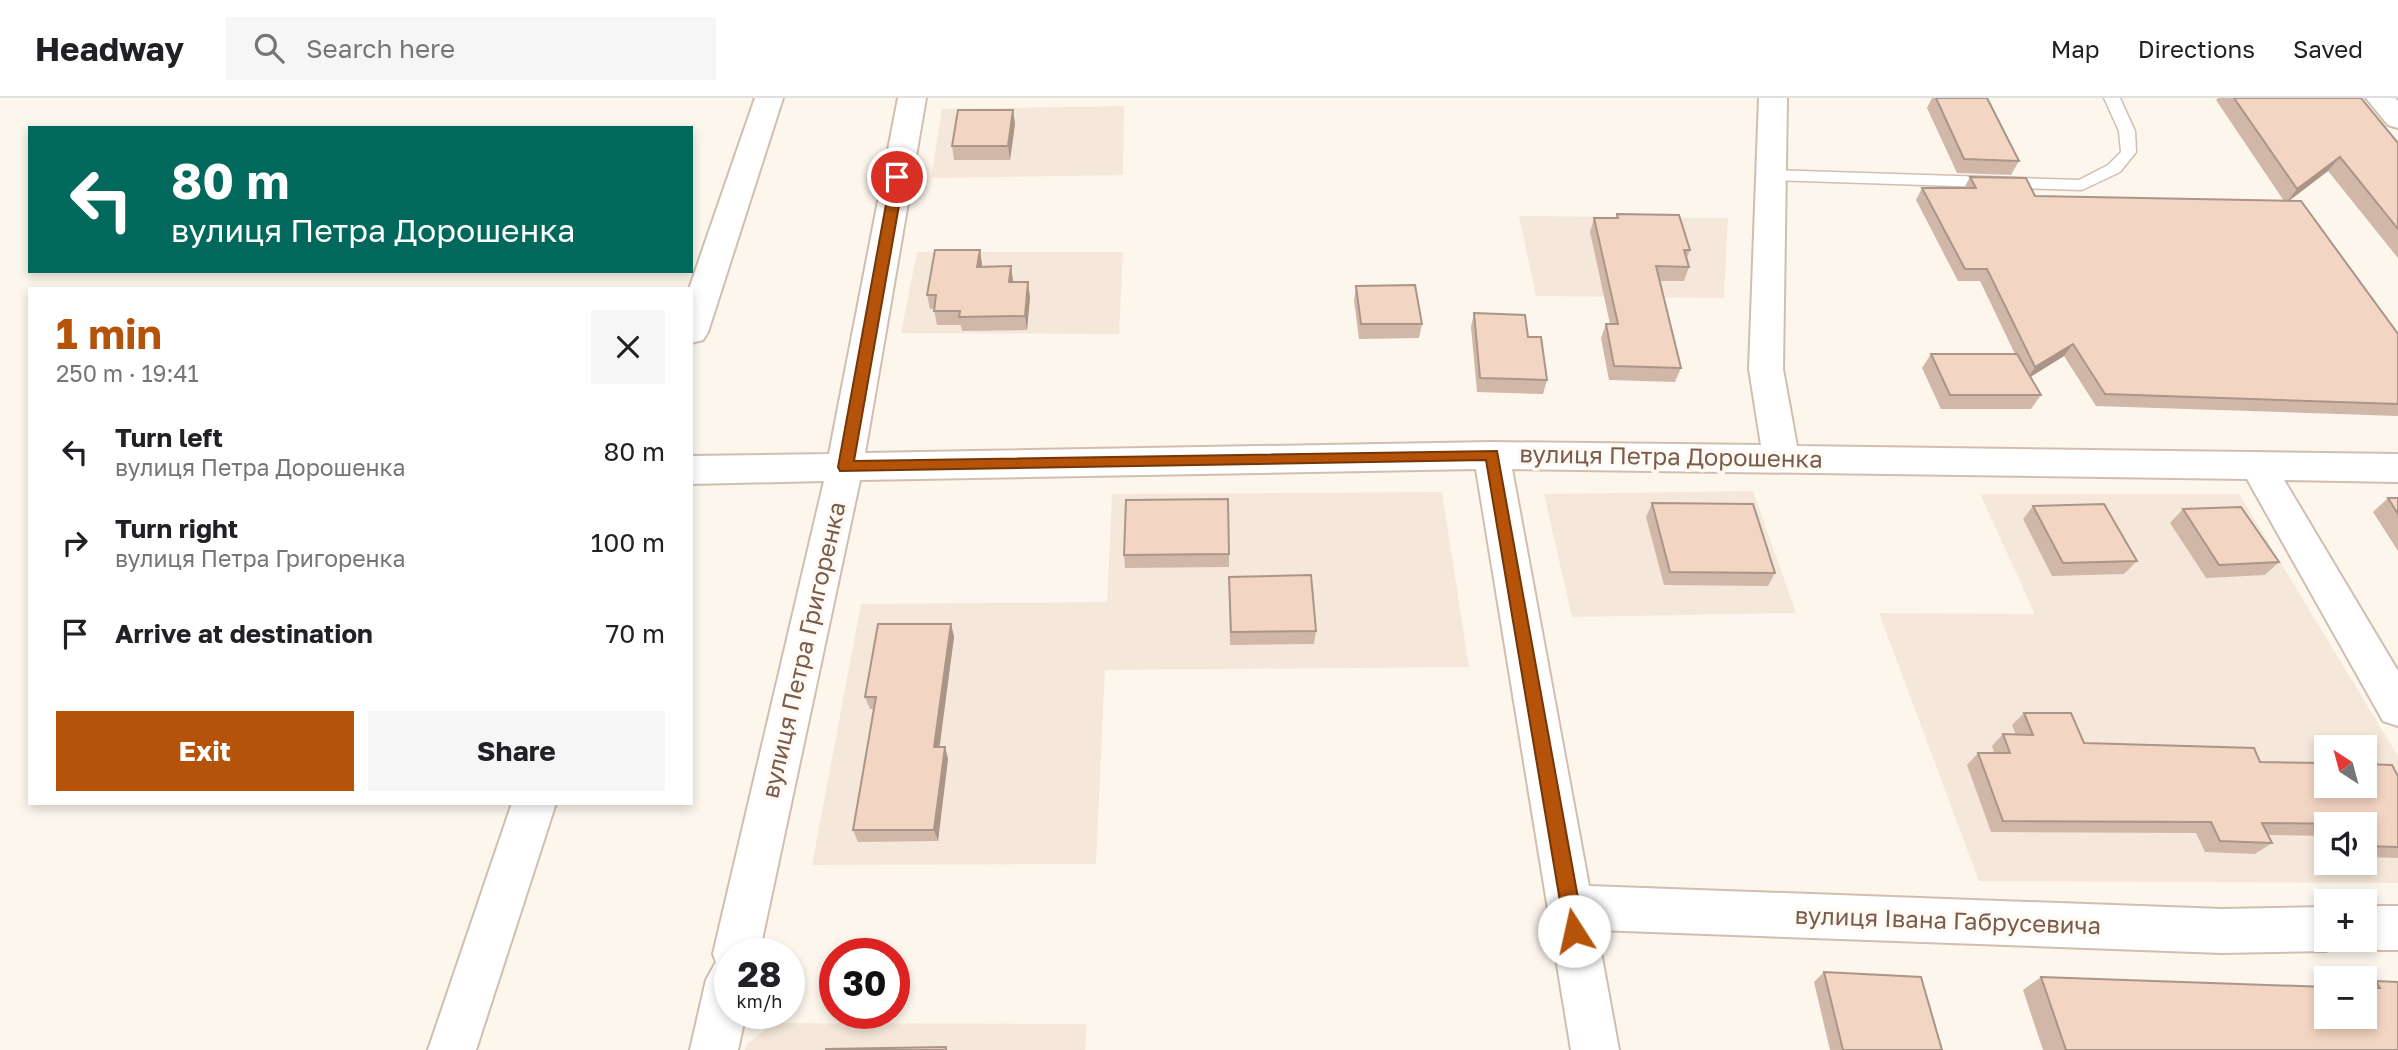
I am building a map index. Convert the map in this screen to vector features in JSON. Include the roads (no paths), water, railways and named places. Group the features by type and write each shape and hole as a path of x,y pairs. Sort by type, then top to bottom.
{"street":[{"path":"693,326 769,98"},
{"name":"вулиця Петра Григоренка","path":"740,938 845,467 912,98"},
{"path":"1773,98 1766,369 1781,457"},
{"path":"2380,98 2398,119"},
{"path":"1492,455 1595,1050"},
{"name":"вулиця Петра Дорошенка","path":"693,470 1492,455 1781,457 2398,468"},
{"path":"2257,465 2398,708"},
{"path":"452,1050 533,805"},
{"name":"вулиця Івана Габрусевича","path":"1570,907 2222,931 2314,929"},
{"path":"2377,929 2398,928"},
{"path":"714,1050 719,1029"}],"lane":[{"path":"1769,175 2081,185 2114,170 2128,155 2130,133 2112,98"}]}
